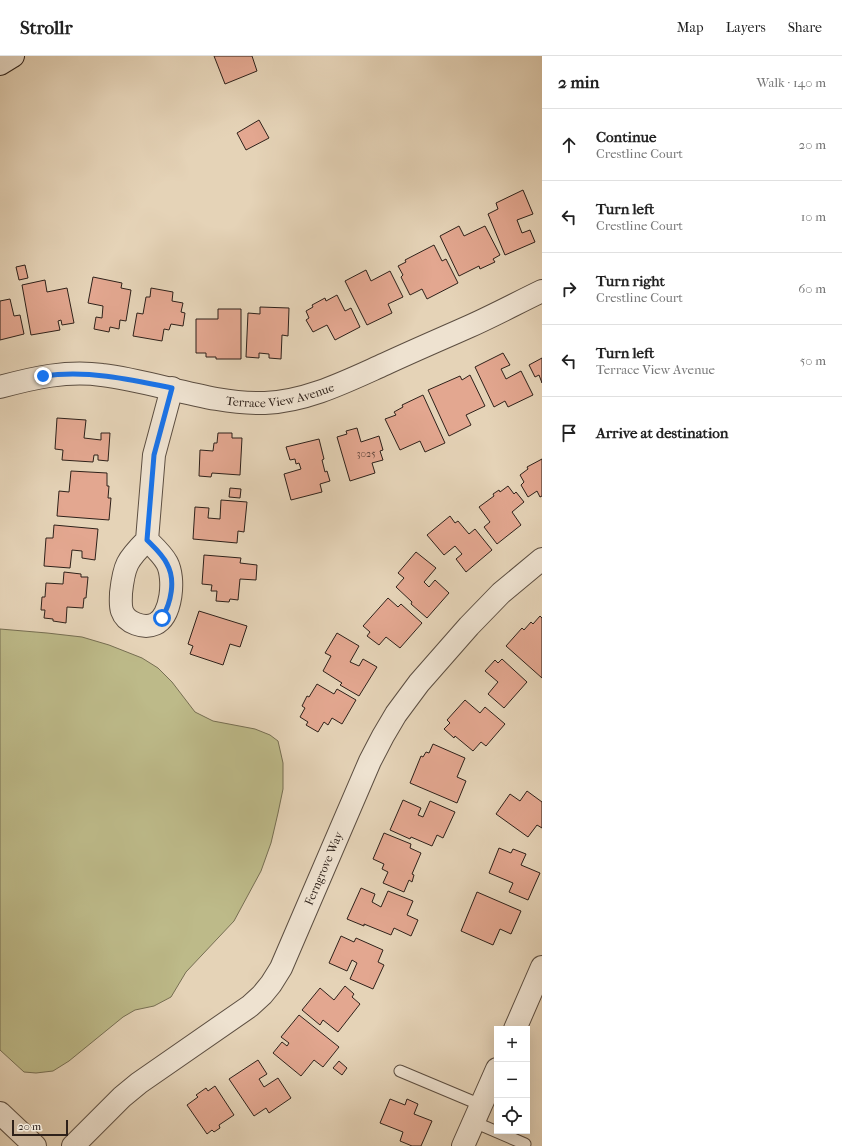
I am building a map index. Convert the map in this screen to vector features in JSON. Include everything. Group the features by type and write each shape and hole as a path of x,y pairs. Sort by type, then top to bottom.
{"street":[{"path":"0,64 13,56"},
{"name":"Terrace View Avenue","path":"0,387 43,376 100,374 132,379 209,397 251,403 284,401 308,395 344,382 468,327 542,291"},
{"path":"147,540 154,455 172,388"},
{"name":"Ferngrove Way","path":"73,1146 139,1083 250,1006 271,984 290,949 370,761 396,714 419,682 469,626 501,593 542,559"},
{"path":"516,1026 540,978"},
{"path":"463,1146 494,1076"},
{"path":"0,1113 35,1146"}],"lane":[{"path":"400,1071 478,1114 525,1144"}],"shaded area":[{"path":"0,629 82,637 109,645 142,658 158,668 172,682 195,712 213,721 255,729 270,735 278,741 283,763 283,789 271,843 261,871 234,921 186,972 171,997 154,1006 135,1010 123,1017 69,1061 53,1071 36,1073 24,1072 0,1050"}],"building":[{"path":"214,56 252,56 257,71 225,84"},
{"path":"259,120 269,138 246,150 237,133"},
{"path":"523,190 533,214 517,220 522,233 530,230 535,242 505,255 488,214 498,209 496,203"},
{"path":"459,226 464,236 485,226 500,255 493,259 495,262 480,269 479,266 459,276 440,236"},
{"path":"434,245 442,261 446,259 458,283 427,299 422,289 410,295 401,277 403,275 398,266 406,262 405,260"},
{"path":"25,265 28,278 19,280 16,267"},
{"path":"366,270 371,281 390,271 403,297 388,304 392,313 367,325 345,281"},
{"path":"93,277 122,283 121,288 131,290 126,321 120,320 119,329 110,327 109,332 94,329 96,317 102,318 103,306 88,303"},
{"path":"45,280 47,292 67,288 74,323 62,325 61,320 58,321 60,330 31,335 22,285"},
{"path":"151,288 173,292 172,301 183,303 181,312 185,313 183,326 171,324 169,330 164,329 162,341 133,336 137,313 143,314 146,297 150,297"},
{"path":"337,295 345,311 351,308 360,327 335,340 327,325 313,332 306,320 309,318 306,311 313,307 312,305 325,298 326,301"},
{"path":"10,299 14,316 20,315 24,334 0,340 0,301"},
{"path":"260,307 289,308 288,336 282,335 281,359 269,358 269,354 259,353 259,358 246,357 248,313 260,314"},
{"path":"218,309 241,309 241,359 216,359 216,357 206,357 206,353 196,353 196,319 218,319"},
{"path":"503,353 510,365 501,369 506,379 521,371 533,395 508,407 505,401 494,407 475,367"},
{"path":"542,358 542,383 539,375 535,377 529,365"},
{"path":"470,375 485,406 466,415 471,425 449,436 428,390 460,376 462,380"},
{"path":"423,395 445,443 425,452 420,441 400,450 385,419 396,415 394,412 403,407 402,405"},
{"path":"57,418 86,420 84,438 101,440 101,433 110,433 108,461 98,460 98,455 94,455 93,462 62,460 63,450 55,449"},
{"path":"357,428 361,442 379,436 383,450 380,451 383,460 372,463 375,473 350,481 337,437 347,434 346,431"},
{"path":"218,433 232,433 232,438 242,438 240,475 212,473 211,477 199,476 200,450 213,451 214,443 217,443"},
{"path":"319,439 324,459 322,460 325,472 327,471 330,481 320,484 322,492 291,500 284,474 301,469 299,463 296,464 295,459 290,460 286,447"},
{"path":"542,459 542,496 540,497 537,491 528,497 521,485 524,482 520,475 528,469 527,467"},
{"path":"71,471 107,473 107,486 109,486 108,498 111,498 109,520 57,516 59,491 69,492"},
{"path":"508,486 514,494 516,492 524,502 512,512 521,525 497,544 484,527 490,522 479,507 494,496 493,494 499,490 500,492"},
{"path":"230,488 241,489 240,498 229,497"},
{"path":"221,500 247,502 244,532 238,531 237,543 193,539 195,507 209,508 208,518 220,519"},
{"path":"450,516 455,523 458,521 469,534 475,529 492,550 466,572 456,559 462,554 455,546 444,555 427,535"},
{"path":"54,525 98,529 95,560 82,558 82,551 72,550 70,568 44,566 46,538 53,538"},
{"path":"416,552 436,568 424,582 429,587 435,580 449,593 427,618 411,604 412,602 396,587 404,578 398,573"},
{"path":"204,555 241,558 240,563 257,565 256,580 240,579 238,600 230,599 229,602 216,601 217,591 211,591 212,585 202,584"},
{"path":"64,572 81,574 81,577 88,577 86,598 84,598 83,608 67,607 66,623 44,618 45,610 41,610 42,597 45,597 46,583 63,584"},
{"path":"388,598 398,607 401,604 422,623 400,648 386,637 379,645 367,636 370,632 363,626"},
{"path":"199,611 247,626 240,647 230,644 223,665 190,654 193,646 188,644"},
{"path":"540,616 542,618 542,678 506,646 522,628 524,630 531,622 533,624"},
{"path":"337,633 359,646 350,662 359,666 363,659 377,667 359,696 340,685 342,683 323,671 331,656 325,653"},
{"path":"502,659 527,682 504,708 488,694 498,682 485,671 495,660 498,663"},
{"path":"317,684 334,694 337,689 356,700 342,724 332,718 328,725 324,722 318,732 306,725 308,722 300,717 305,708 302,706 307,696 309,697"},
{"path":"465,700 480,713 485,707 505,724 486,746 481,742 473,751 444,729 450,723 447,720"},
{"path":"433,744 465,758 457,777 466,781 457,803 410,783 421,756 423,757 426,752 429,753"},
{"path":"527,791 542,802 542,828 537,825 528,837 496,814 510,794 520,801"},
{"path":"403,800 421,808 418,815 423,817 430,801 455,812 443,838 437,835 432,846 411,837 410,839 390,830"},
{"path":"384,833 411,844 410,848 421,853 412,874 414,875 412,882 409,880 404,892 383,883 388,872 382,869 384,864 373,859"},
{"path":"499,848 511,853 513,849 526,854 521,865 540,873 528,900 509,892 513,883 489,873"},
{"path":"361,888 375,894 372,902 381,907 388,891 413,901 407,915 418,920 411,936 394,928 391,935 347,919"},
{"path":"477,892 521,911 511,934 500,929 493,945 461,931"},
{"path":"341,936 354,942 356,938 383,950 378,962 384,965 373,989 350,979 357,963 352,960 347,971 329,963"},
{"path":"345,986 354,994 352,997 360,1004 338,1032 323,1020 320,1025 302,1010 320,988 334,1000"},
{"path":"299,1015 339,1047 323,1067 314,1060 301,1076 273,1053 282,1042 287,1046 289,1043 281,1037"},
{"path":"258,1060 267,1074 259,1079 264,1087 278,1078 291,1098 269,1113 266,1108 254,1116 229,1079"},
{"path":"339,1061 347,1068 342,1075 333,1068"},
{"path":"215,1086 234,1115 219,1125 220,1128 214,1132 212,1130 207,1134 187,1105 198,1097 196,1095 206,1088 208,1091"},
{"path":"390,1099 405,1105 407,1099 418,1104 414,1114 432,1121 421,1146 412,1146 400,1141 403,1132 380,1123"}],"route":[{"path":"43,376 100,374 172,388 154,455 147,540 167,562 170,570 171,597 162,618"}]}
